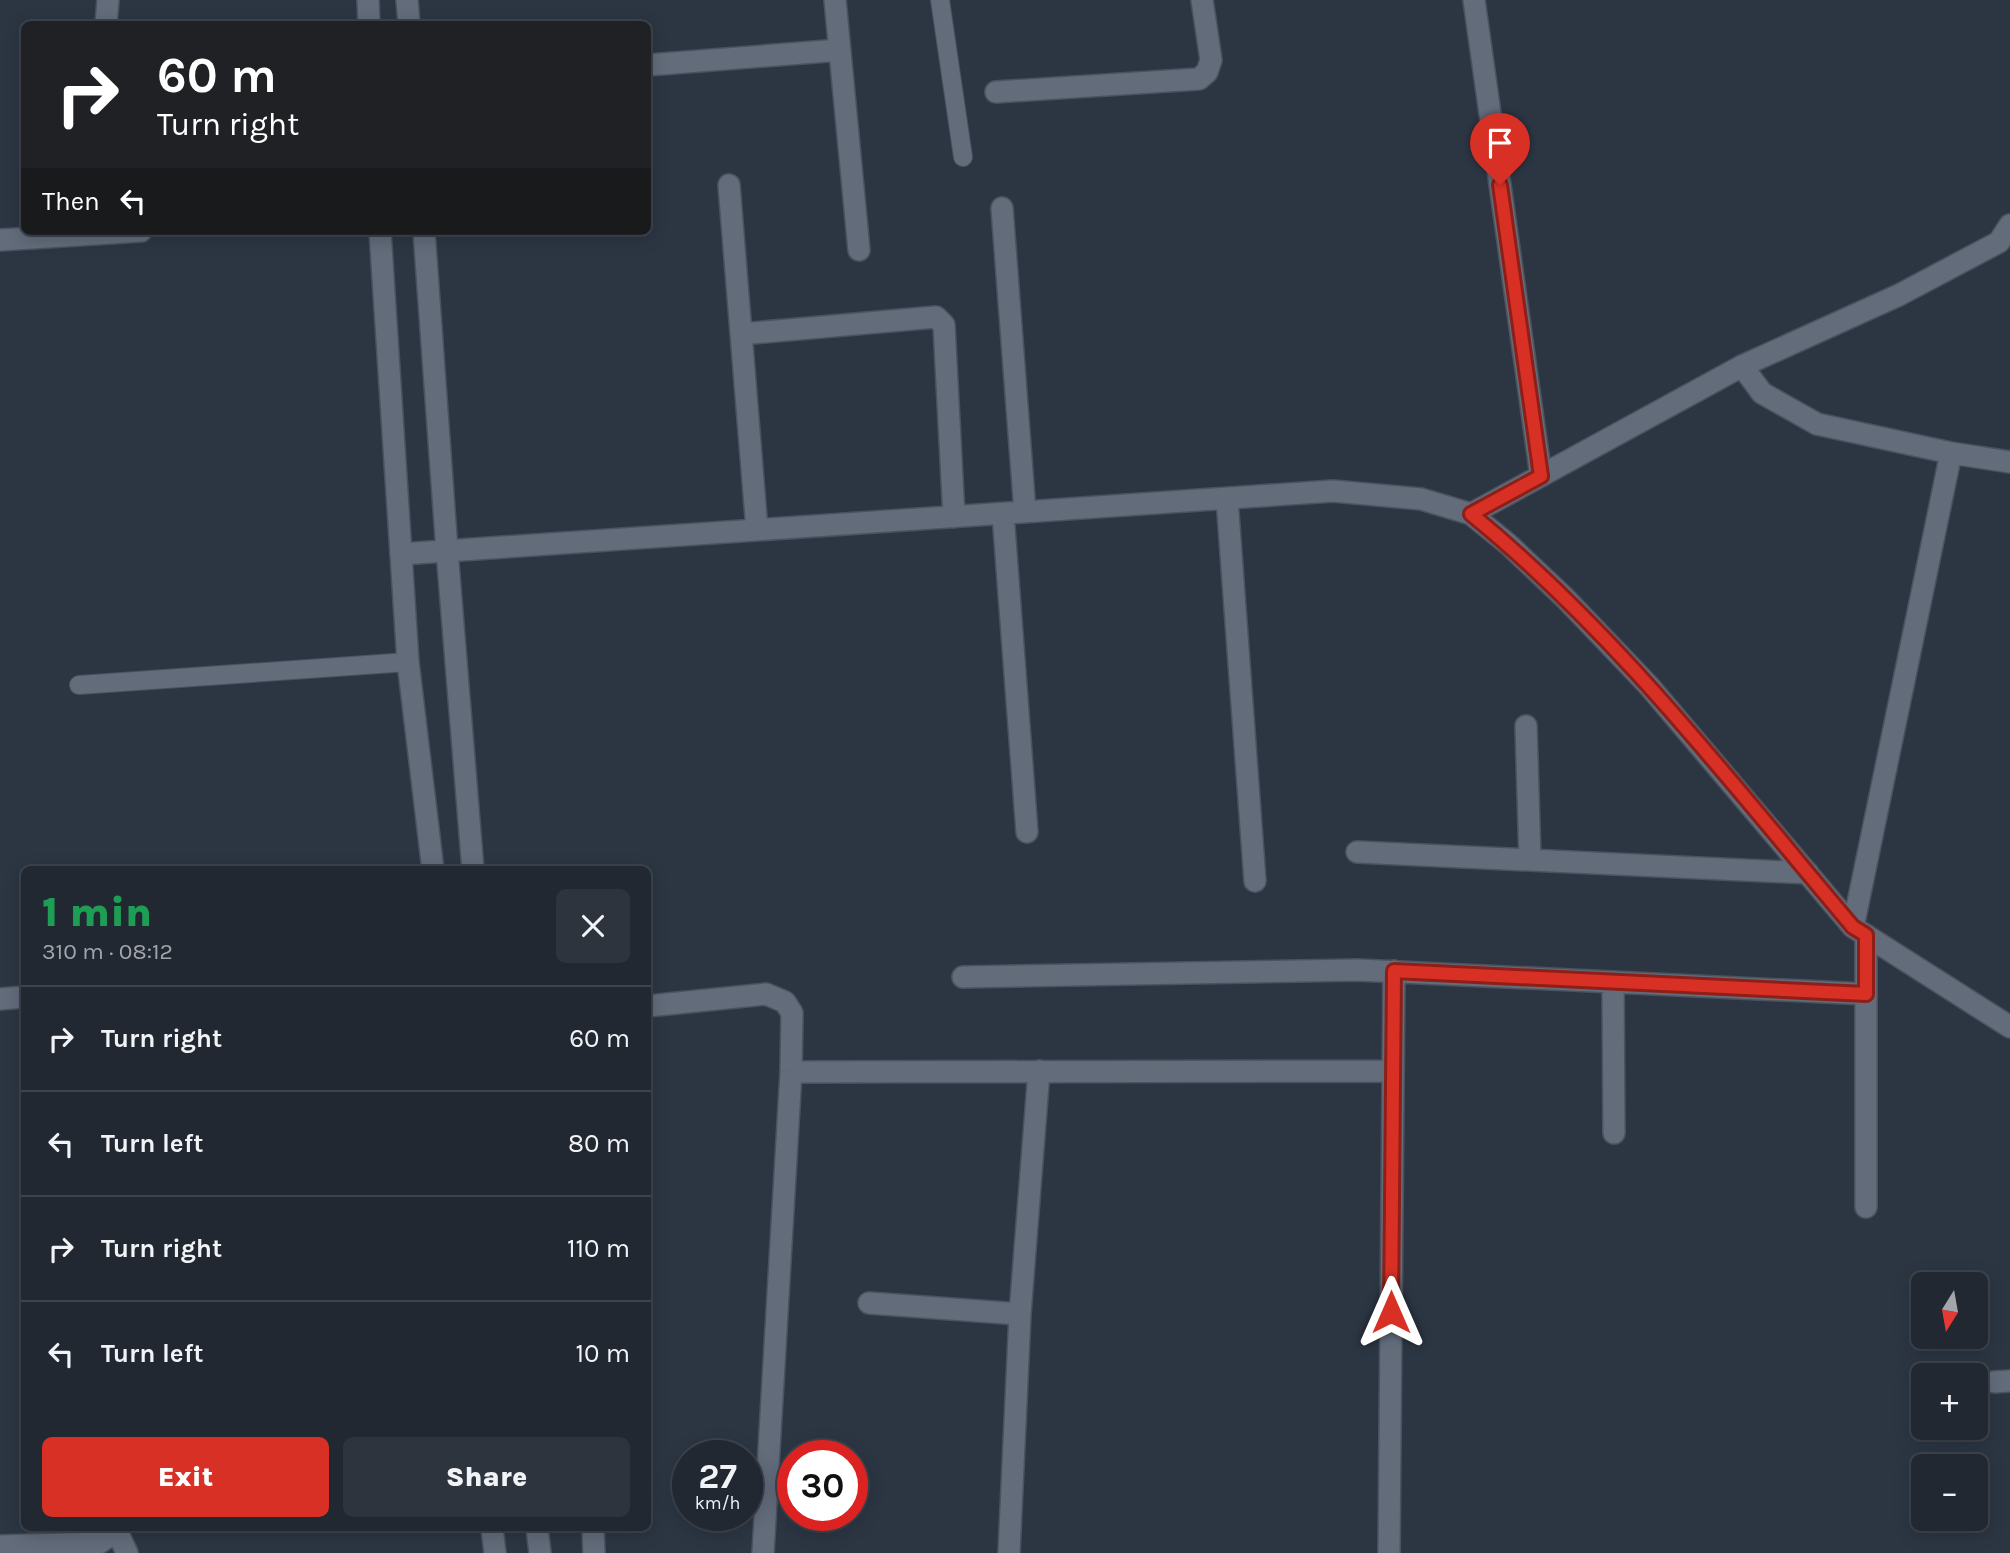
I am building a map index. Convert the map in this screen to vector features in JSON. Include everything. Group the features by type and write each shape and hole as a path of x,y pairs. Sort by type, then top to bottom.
{"street":[{"path":"106,21 108,0"},
{"path":"368,0 369,21"},
{"path":"407,0 409,21"},
{"path":"835,0 859,250"},
{"path":"996,92 1199,79 1207,72 1211,60 1202,0"},
{"path":"1474,0 1541,476"},
{"path":"651,65 840,50"},
{"path":"729,185 757,530"},
{"path":"1002,208 1025,512"},
{"path":"1471,514 1742,366 1899,295 1999,243 2010,225"},
{"path":"0,240 63,235"},
{"path":"380,235 408,662 433,866"},
{"path":"424,235 472,866"},
{"path":"741,334 936,317 944,325 954,517"},
{"path":"1742,366 1762,393 1817,424 1951,453 2010,462"},
{"path":"1866,1207 1866,994 1860,931 1951,453"},
{"path":"401,554 1333,491 1421,499 1471,514 1508,544 1565,598 1649,686 1860,931 2009,1024"},
{"path":"1227,499 1255,881"},
{"path":"1003,514 1027,832"},
{"path":"1526,726 1530,860"},
{"path":"1357,852 1808,873"},
{"path":"963,977 1345,970 1866,994"},
{"path":"1389,1553 1394,971"},
{"path":"1614,982 1614,1133"},
{"path":"651,1006 766,994 785,1002 792,1013 791,1072 762,1553"},
{"path":"0,999 21,997"},
{"path":"791,1072 1393,1071"},
{"path":"1009,1553 1020,1314 1039,1072"},
{"path":"869,1303 1020,1314"},
{"path":"0,1546 99,1543 114,1531"},
{"path":"118,1531 127,1553"},
{"path":"492,1531 495,1553"},
{"path":"537,1531 540,1553"},
{"path":"593,1531 594,1553"}],"lane":[{"path":"940,0 963,157"},
{"path":"79,685 408,662"}],"route":[{"path":"1391,1312 1394,971 1866,994 1866,935 1853,927 1649,686 1565,598 1508,544 1471,514 1541,476 1500,185"}]}
